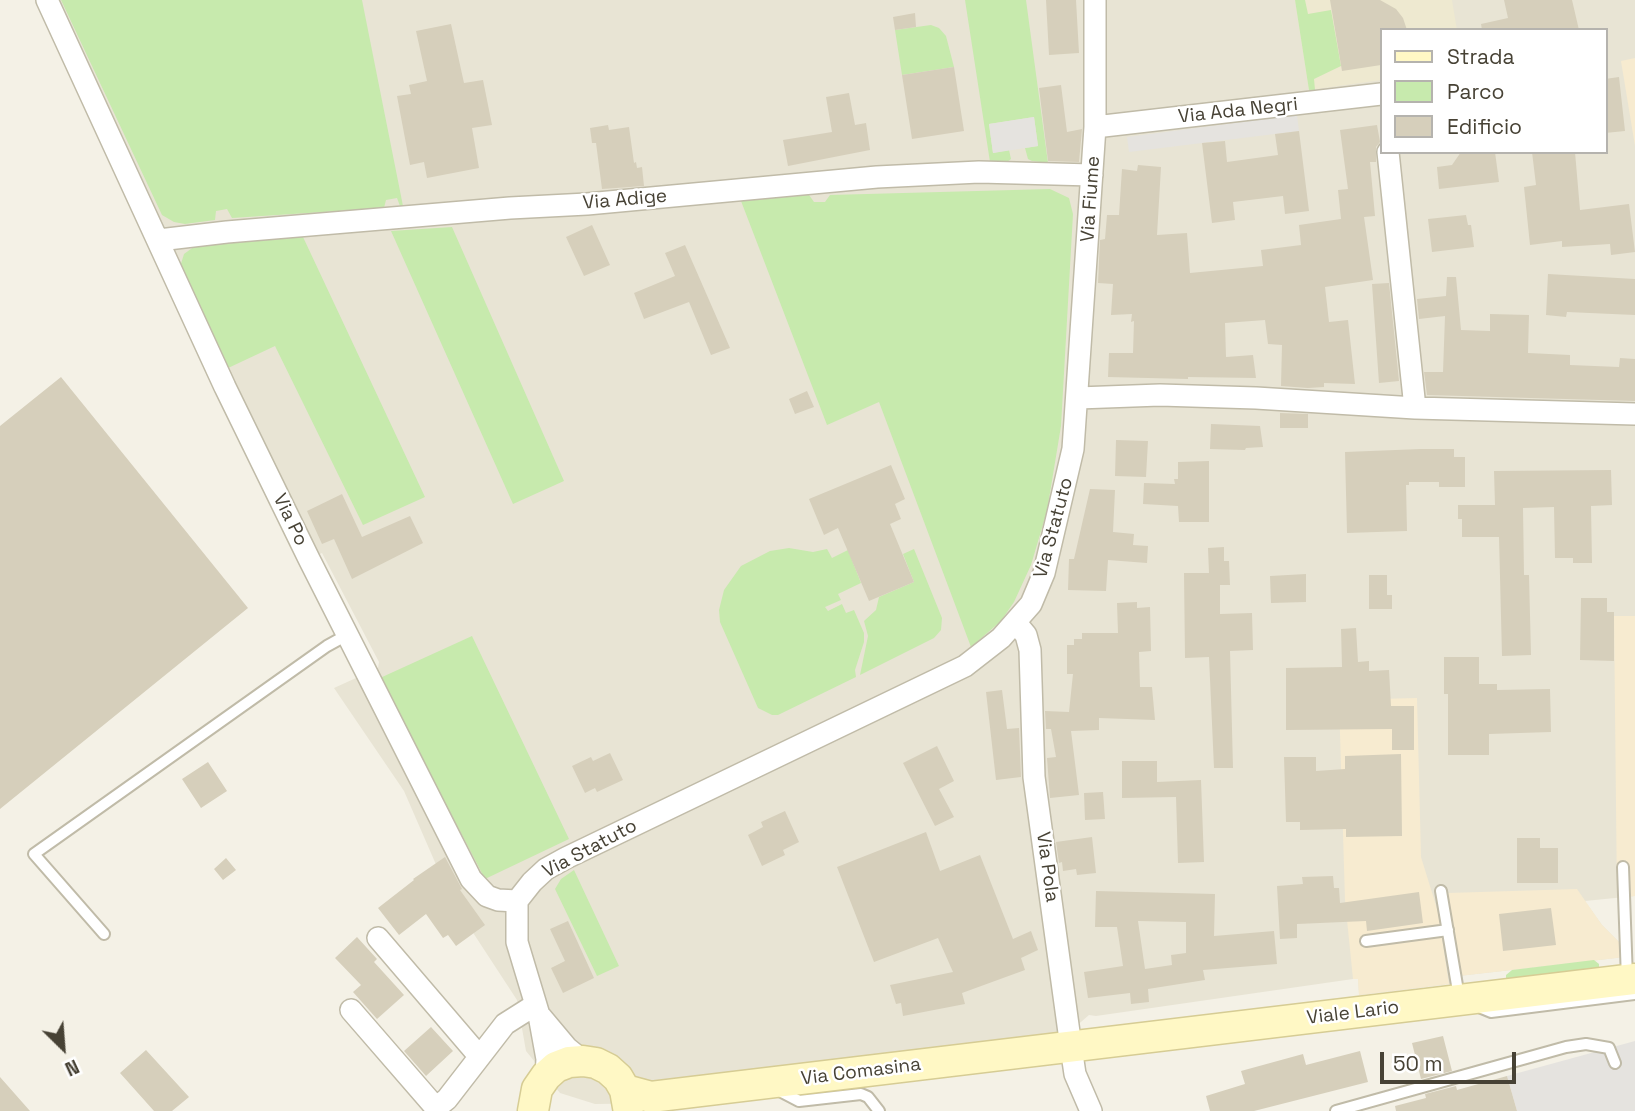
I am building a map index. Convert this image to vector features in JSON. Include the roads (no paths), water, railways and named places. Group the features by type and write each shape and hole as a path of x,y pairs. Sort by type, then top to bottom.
{"main road":[{"name":"Viale Lario","path":"1071,1047 1460,1000 1632,985"},
{"name":"Via Comasina","path":"583,1061 608,1069 635,1102 1071,1047"},
{"path":"527,1109 537,1089 556,1067 583,1061"}],"street":[{"name":"Via Po","path":"47,0 225,387 471,879 487,896 498,900 517,901"},
{"name":"Via Fiume","path":"1078,398 1095,127 1096,0"},
{"name":"Via Ada Negri","path":"1095,127 1380,96"},
{"path":"1388,154 1415,408"},
{"name":"Via Adige","path":"159,240 901,175 979,172 1092,175"},
{"path":"1078,398 1152,395 1256,397 1415,408 1635,414"},
{"name":"Via Statuto","path":"517,901 539,875 566,858 965,666 983,654 1016,623 1031,604 1044,573 1073,449 1078,398"},
{"name":"Via Pola","path":"1016,623 1026,635 1030,650 1034,777 1075,1074 1091,1111"},
{"path":"517,901 517,942 537,1010 547,1059 546,1076"},
{"path":"378,938 479,1056"},
{"path":"351,1010 436,1108 447,1099 505,1024 537,1010"},
{"path":"537,1010 568,1048 583,1061"}],"lane":[{"path":"104,934 34,853 327,646 347,635"},
{"path":"1623,867 1630,923 1632,985"},
{"path":"1441,891 1460,1000"},
{"path":"1366,941 1448,930"},
{"path":"1336,1111 1566,1047 1586,1044 1609,1048 1615,1063"},
{"path":"767,1084 799,1101 861,1094 868,1097 879,1111"}]}
